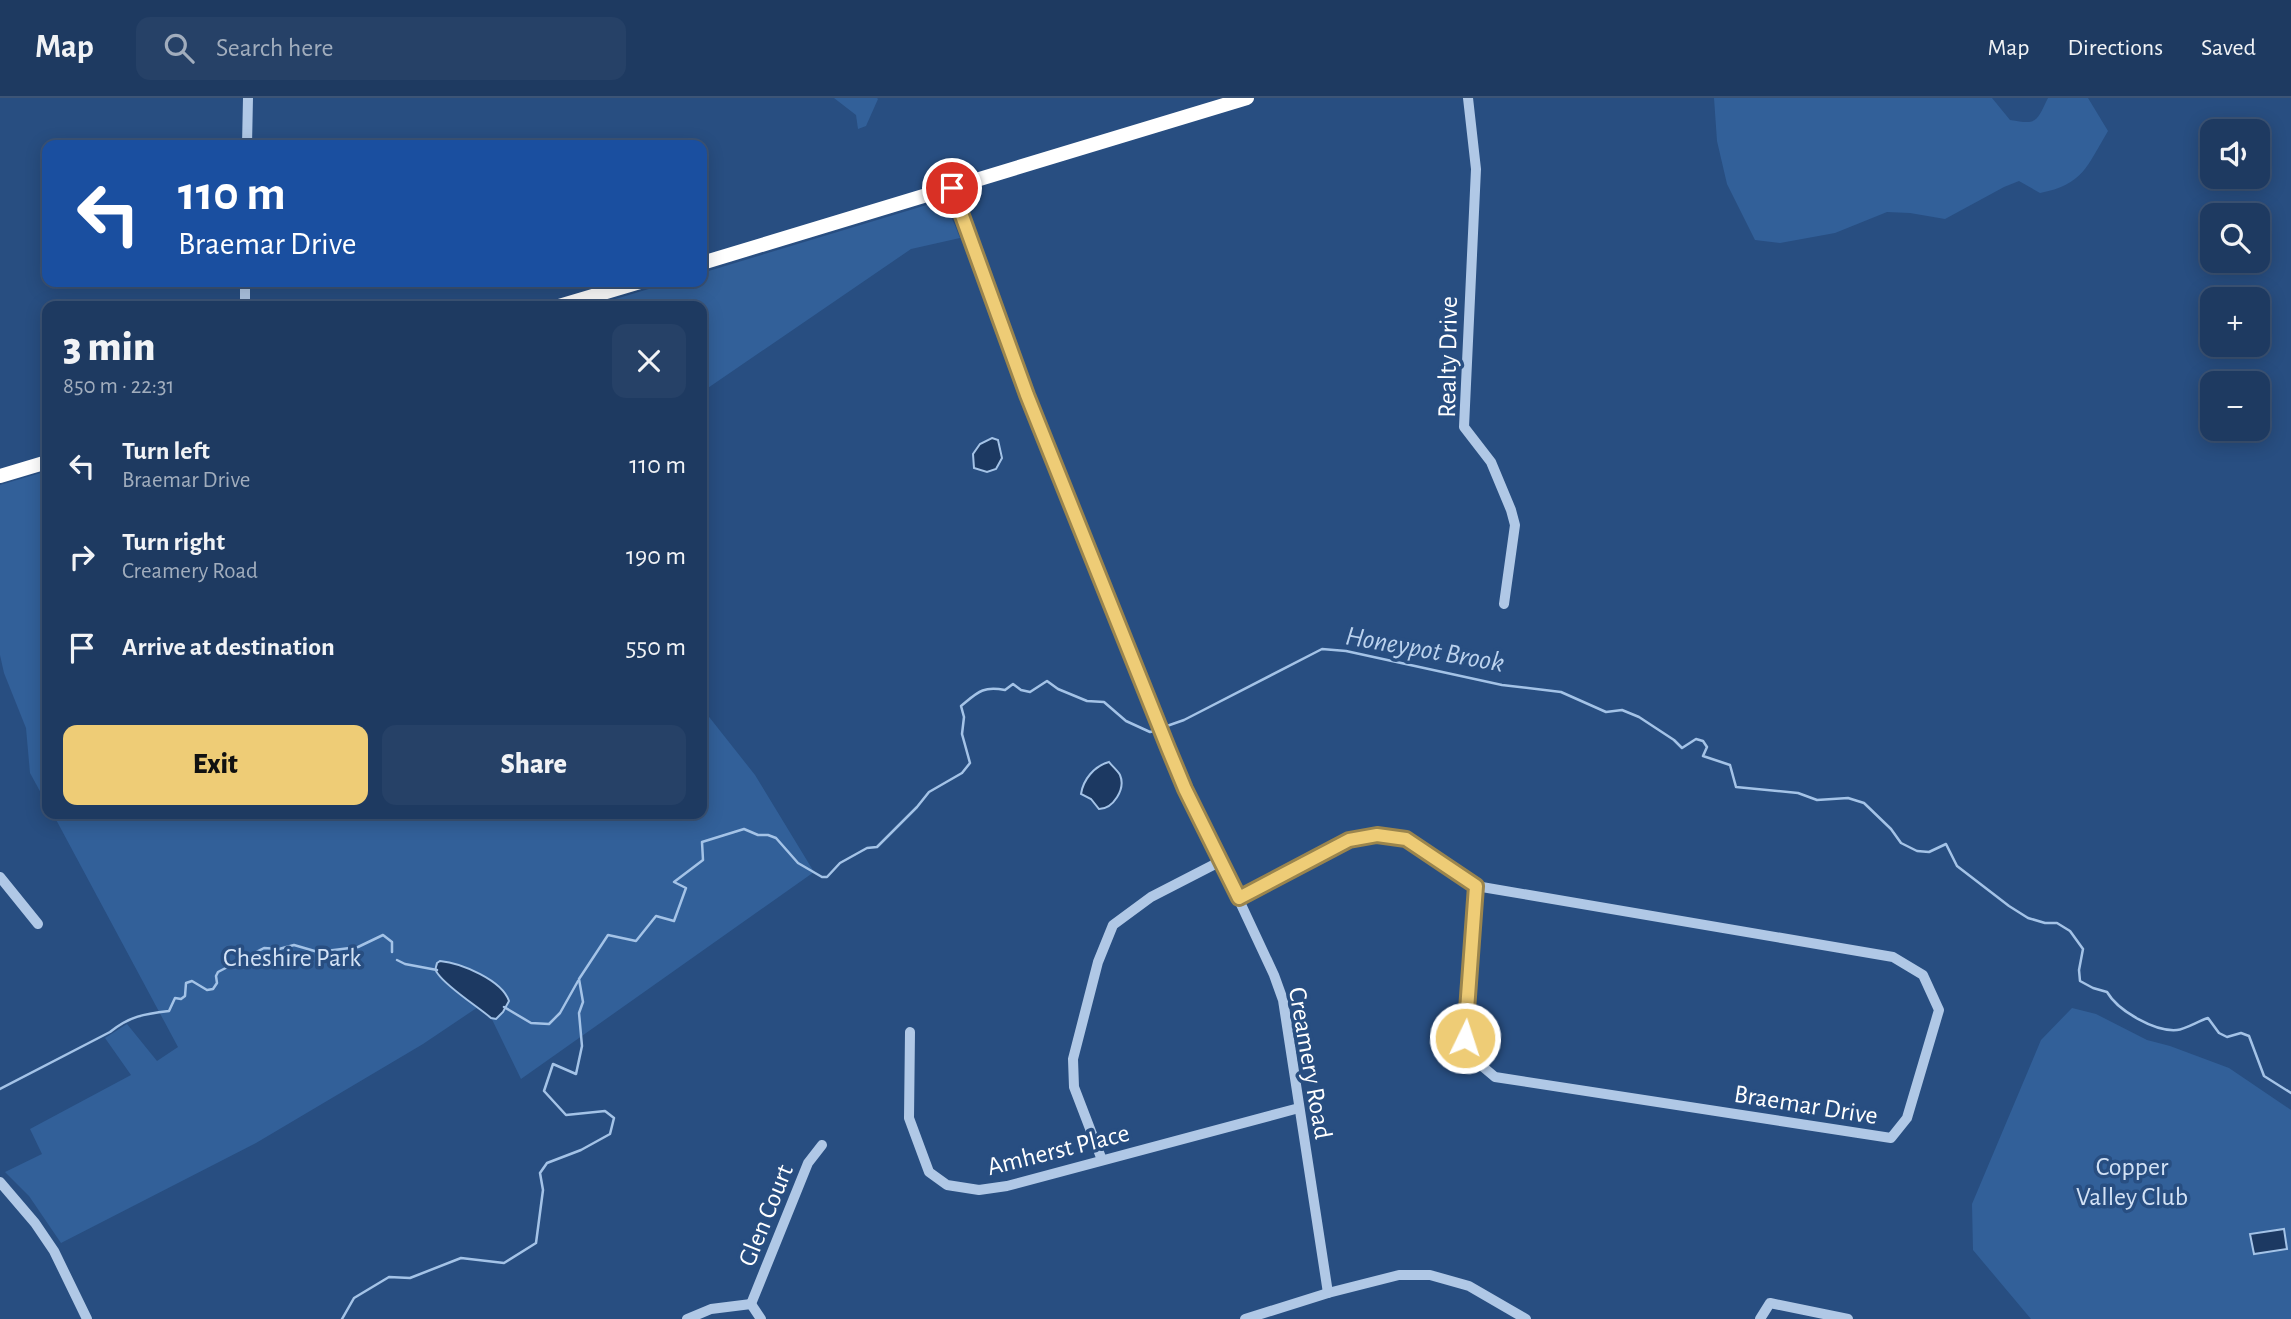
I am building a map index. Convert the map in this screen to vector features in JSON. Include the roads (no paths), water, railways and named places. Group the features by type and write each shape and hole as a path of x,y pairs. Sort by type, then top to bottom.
{"highway":[{"path":"707,262 1247,98"},
{"path":"576,301 623,287"},
{"path":"0,476 42,463"}],"street":[{"path":"247,140 248,98"},
{"name":"Realty Drive","path":"1468,98 1476,169 1464,427 1490,462 1515,526 1504,604"},
{"name":"Creamery Road","path":"952,188 1032,407 1185,789 1275,975 1283,1000 1328,1293"},
{"name":"Braemar Drive","path":"1239,898 1349,840 1377,835 1406,839 1476,886 1893,957 1923,975 1939,1010 1907,1118 1891,1138 1496,1077 1476,1060 1465,1038 1476,886"},
{"path":"1102,1160 1074,1087 1073,1059 1098,962 1113,925 1151,897 1221,861"},
{"path":"0,877 38,925"},
{"name":"Amherst Place","path":"910,1032 909,1118 929,1172 947,1185 979,1190 1007,1186 1299,1108"},
{"name":"Glen Court","path":"751,1304 808,1163 822,1145"},
{"path":"2,1187 35,1223 54,1251 87,1319"},
{"path":"1245,1319 1276,1315 1328,1293 1399,1275 1430,1275 1469,1286 1526,1319"},
{"path":"1760,1319 1769,1303 1848,1319"},
{"path":"687,1319 712,1309 751,1304 761,1319"}],"waterway":[{"name":"Honeypot Brook","path":"1164,727 1184,720 1322,649 1346,651 1502,685 1561,692 1606,712 1622,710 1639,717 1682,748 1696,739 1703,741 1707,747 1703,756 1730,765 1736,787 1798,793 1817,800 1848,798 1864,803 1891,829 1901,843 1917,851 1929,852 1946,844 1957,866 2009,906 2028,918 2057,923 2070,931 2083,949 2080,981 2107,992 2128,1013 2158,1028 2177,1030 2208,1018 2219,1033 2227,1037 2241,1033 2249,1036 2264,1076 2291,1093"},
{"name":"Honeypot Brook","path":"342,1319 354,1298 389,1277 410,1278 461,1258 504,1263 536,1243 543,1190 540,1173 547,1163 581,1150 610,1134 614,1118 605,1111 566,1115 544,1091 553,1064 576,1074 582,1046 579,1013 583,1002 579,979 608,935 636,941 656,916 674,921 686,888 674,882 703,860 702,842 744,829 758,835 768,835 776,838 798,863 822,877 827,877 840,863 867,848 877,847 929,792 962,773 970,763 962,734 964,717 961,706 985,690 1005,690 1013,684 1030,692 1047,681 1058,689 1087,701 1104,702 1126,721 1150,732 1158,730"},
{"path":"0,1089 131,1019 169,1011 175,998 181,999 185,996 186,983 192,981 207,990 213,989 217,983 218,972 264,948 279,949 294,945 318,952 358,947 383,935 392,942 392,952"},
{"path":"397,960 437,970"},
{"path":"504,1007 531,1023 549,1024 560,1013 578,981"}],"park label":[{"name":"Cheshire Park","path":"292,957"},
{"name":"Copper Valley Club","path":"2132,1181"}]}
